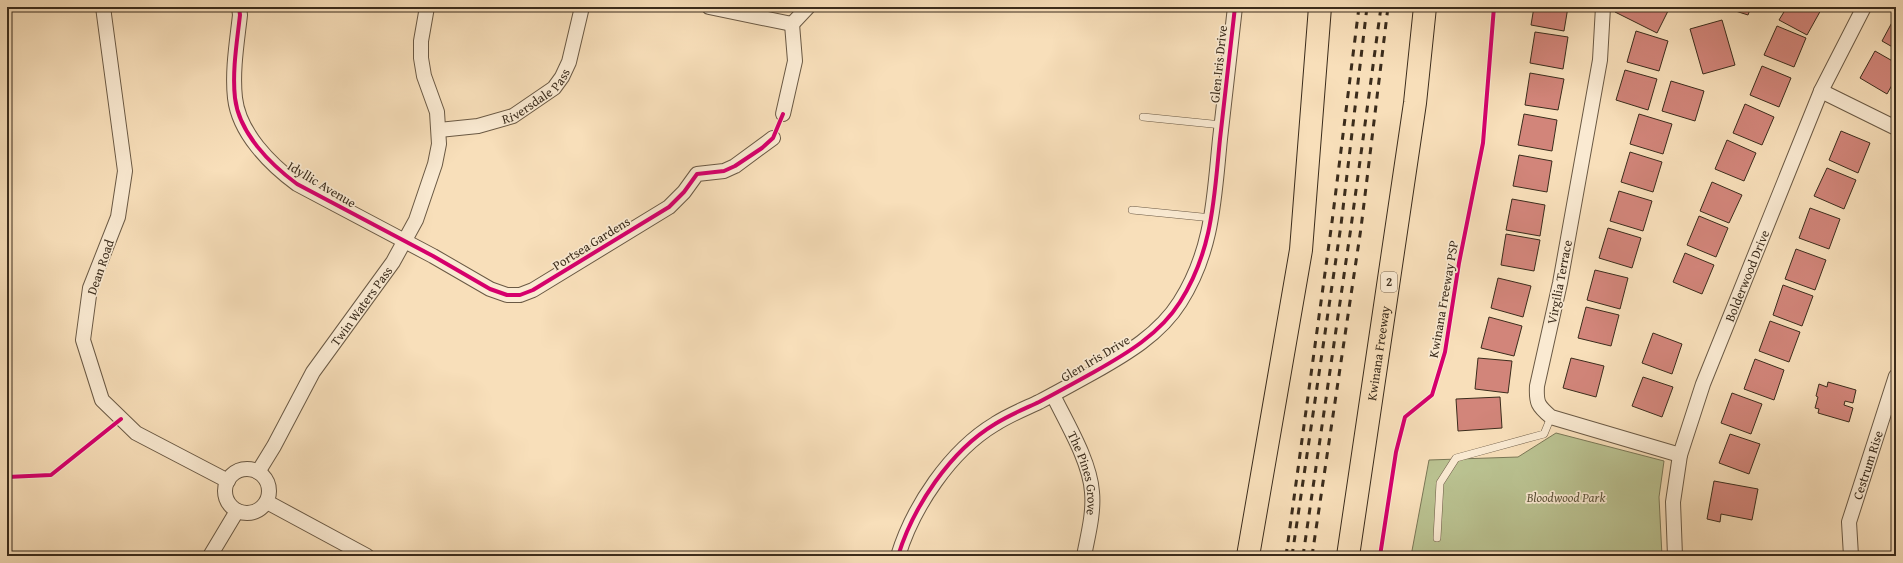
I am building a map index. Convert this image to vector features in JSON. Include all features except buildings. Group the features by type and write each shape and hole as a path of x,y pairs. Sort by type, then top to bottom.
{"highway":[{"path":"1248,556 1301,250 1320,7"},
{"name":"Kwinana Freeway","path":"1348,556 1415,103 1425,7"}],"street":[{"name":"Dean Road","path":"104,7 125,171 118,217 90,288 84,340 102,400 106,405 136,433 228,481"},
{"name":"Idyllic Avenue","path":"239,7 240,15 234,81 235,99 240,118 249,135 279,170 297,184 405,242"},
{"name":"Twin Waters Pass","path":"258,472 274,446 313,372 393,262 416,220 435,164 439,130 437,112 424,76 421,58 421,41 427,7"},
{"name":"Riversdale Pass","path":"439,130 478,126 513,116 554,88 562,77 569,62 582,7"},
{"path":"709,7 792,24"},
{"path":"782,114 795,61 792,24 808,7"},
{"name":"Glen Iris Drive","path":"898,556 903,539 921,505 952,461 994,424 1053,395 1126,354 1162,324 1179,304 1198,268 1212,218 1235,7"},
{"name":"Virgilia Terrace","path":"1551,417 1541,409 1536,399 1537,386 1560,282 1600,60 1603,7"},
{"name":"Bolderwood Drive","path":"1675,556 1673,502 1680,455 1703,384 1822,91 1864,7"},
{"path":"1822,91 1896,128"},
{"name":"Portsea Gardens","path":"405,242 433,256 490,289 507,295 520,295 533,290 669,207 684,192 698,174 724,171 735,166 773,138"},
{"name":"Cestrum Rise","path":"1851,556 1849,522 1896,376"},
{"name":"The Pines Grove","path":"1053,395 1086,465 1090,477 1092,504 1084,556"},
{"path":"1551,417 1680,455"},
{"path":"250,469 258,472 265,478 268,485 269,494 267,502 254,512 245,513 237,511 230,505 226,498 228,481 234,474 241,470 250,469"},
{"path":"267,502 367,556"},
{"path":"210,556 237,511"}],"lane":[{"path":"1143,117 1222,125"},
{"path":"1132,210 1212,218"},
{"path":"1437,538 1440,483 1456,458 1544,434 1551,417"}],"green space":[{"name":"Bloodwood Park","path":"1556,433 1664,461 1659,497 1662,556 1411,556 1429,460 1518,457"}],"railway":[{"path":"1286,556 1332,222 1359,7"},
{"path":"1292,556 1341,225 1367,7"},
{"path":"1303,556 1351,227 1381,7"},
{"path":"1312,556 1361,228 1388,7"}],"cycle path":[{"path":"239,7 240,15 234,67 235,98 243,123 257,147 276,167 297,184 433,256 490,289 507,295 520,295 533,290 669,207 684,192 697,174 724,171 735,166 762,148 773,138 783,114"},
{"path":"898,556 913,518 923,500 948,465 963,449 979,435 1000,421 1060,391 1106,365 1142,342 1163,324 1180,302 1199,263 1206,243 1210,223 1216,182 1235,7"},
{"name":"Kwinana Freeway PSP","path":"1380,556 1396,452 1405,417 1432,395 1445,352 1459,263 1483,143 1494,7"},
{"path":"7,477 51,475 121,419"}]}
